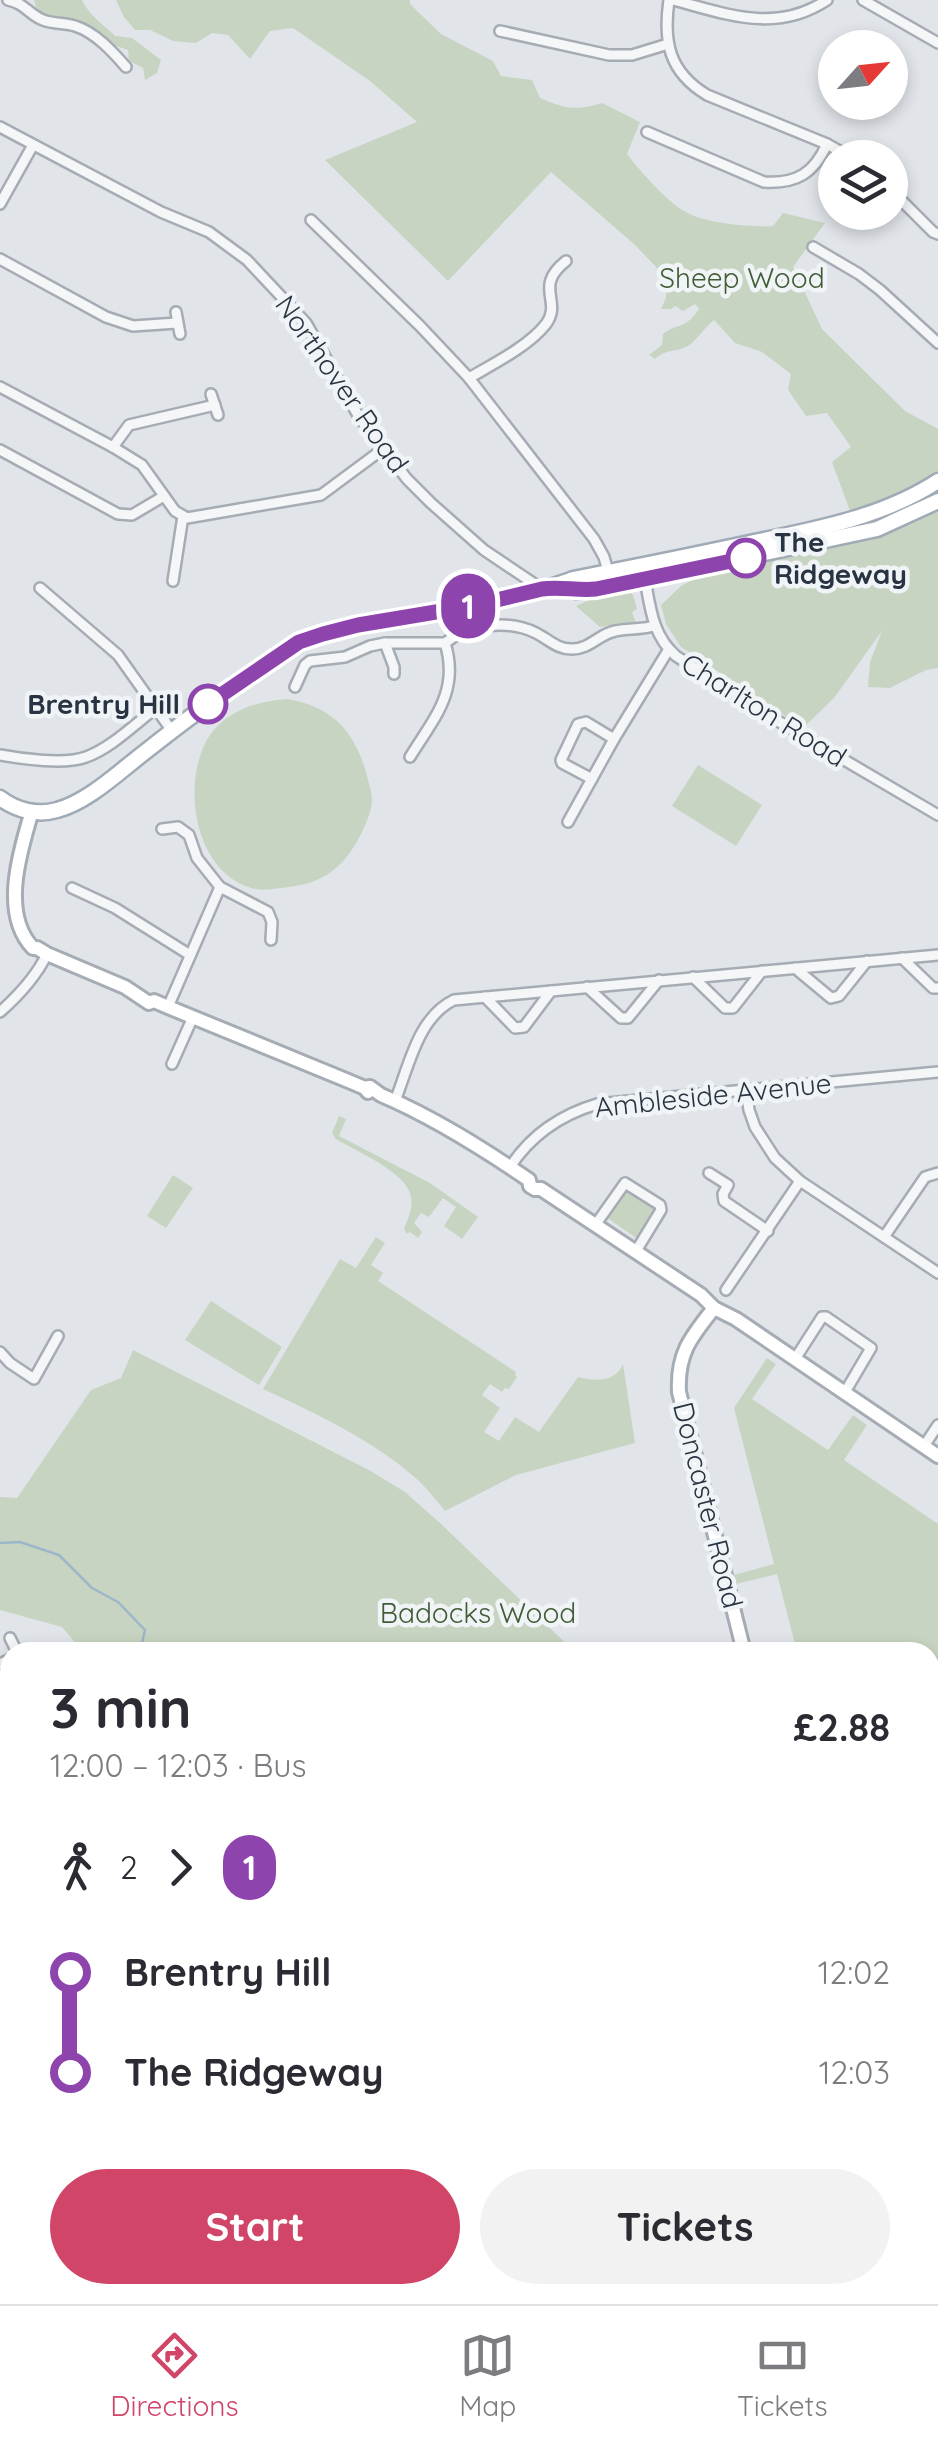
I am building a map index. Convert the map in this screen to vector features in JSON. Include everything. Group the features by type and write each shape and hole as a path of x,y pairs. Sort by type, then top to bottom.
{"main road":[{"path":"644,572 874,512 938,481"},
{"path":"0,798 32,812 68,807 299,642 358,625 472,606 573,579 610,579 876,529 938,501"}],"street":[{"path":"8,0 25,6 40,19 87,32 121,55 126,68"},
{"path":"818,140 708,96 693,86 677,66 668,44 666,20 671,0 741,17 780,20 798,16 828,0"},
{"path":"864,0 938,42"},
{"path":"503,33 609,55 632,54 668,44"},
{"name":"Northover Road","path":"0,127 161,212 209,232 247,260 306,323 351,404 383,449 431,503 514,572 548,588"},
{"path":"647,132 764,182 779,183 802,176 818,162"},
{"path":"0,204 33,144"},
{"path":"908,207 938,234"},
{"path":"311,220 469,378 594,540 604,556 610,579"},
{"path":"813,247 870,282 938,343"},
{"path":"0,259 106,317 133,326 178,323"},
{"path":"469,378 513,352 547,324 551,313 551,274 554,266 566,261"},
{"path":"0,387 113,446 142,466 175,512 192,518 322,495 383,449"},
{"path":"113,446 129,426 215,404"},
{"path":"0,450 125,516 140,512 164,496"},
{"path":"173,581 183,516"},
{"path":"514,572 522,594"},
{"name":"Charlton Road","path":"644,572 654,626 668,650 766,714 938,815"},
{"path":"40,588 118,656 172,730"},
{"path":"295,687 310,661 344,657 385,643 445,643 470,630 509,625 522,626 570,649 592,644 610,632 654,626"},
{"path":"385,643 394,674"},
{"path":"410,757 448,692 451,670 445,643"},
{"path":"568,822 668,650"},
{"path":"344,657 346,668"},
{"path":"0,755 56,760 86,758 156,708"},
{"path":"592,780 562,763 560,756 578,724 586,722 614,738"},
{"path":"425,732 435,739"},
{"path":"32,812 7,897 28,944 375,1096 396,1101 468,1140 529,1180 534,1179 541,1189 701,1295 714,1308 938,1456"},
{"path":"162,828 178,826 185,831 203,868 220,887 268,912 271,940"},
{"path":"168,1006 220,887"},
{"path":"72,888 116,908 190,955"},
{"path":"0,1012 41,967 42,951"},
{"path":"396,1101 428,1020 448,1002 938,955"},
{"path":"902,958 932,988 938,988"},
{"path":"795,968 831,998 839,996 868,962"},
{"path":"692,977 726,1008 733,1008 762,971"},
{"path":"587,987 621,1018 628,1018 659,980"},
{"path":"485,997 515,1028 524,1027 551,991"},
{"path":"172,1064 193,1017"},
{"name":"Ambleside Avenue","path":"510,1167 541,1131 583,1108 617,1100 938,1072"},
{"path":"746,1089 749,1110 775,1158 800,1181 938,1273"},
{"path":"709,1173 728,1184 724,1200 768,1231"},
{"path":"884,1237 925,1177 938,1173"},
{"path":"726,1290 800,1181"},
{"path":"596,1224 625,1183 660,1206 662,1210 636,1251"},
{"name":"Doncaster Road","path":"714,1308 687,1344 680,1362 679,1392 742,1642"},
{"path":"795,1359 826,1316 872,1348 845,1392"},
{"path":"0,1352 34,1379 58,1336"},
{"path":"924,1446 938,1425"},
{"path":"10,1638 12,1642"}],"green space":[{"path":"34,0 82,0 115,36 132,38 161,60 157,73 145,80 143,68 129,61 128,50 101,41 76,21 38,14"},
{"name":"Sheep Wood","path":"116,0 410,0 441,34 493,61 501,76 532,80 540,98 571,108 602,103 640,122 627,154 684,211 710,221 743,225 773,226 783,213 818,221 820,230 793,267 822,329 905,411 938,429 938,472 894,496 850,511 832,462 851,447 827,413 806,416 788,390 791,374 762,352 735,343 714,320 688,346 655,359 649,355 662,345 663,334 686,323 699,309 695,304 683,311 675,306 661,309 674,274 666,268 660,271 551,172 448,281 325,160 417,122 370,81 293,28 270,31 250,59 228,35 212,33 196,43 173,41 150,30 135,30"},
{"path":"938,508 938,668 890,688 868,687 870,662 882,631 834,698 803,728 681,647 666,624 661,605 696,578 895,530"},
{"path":"629,591 637,609 632,612 636,623 600,627 576,606 601,595"},
{"path":"287,699 316,707 347,732 366,772 371,805 357,842 334,870 302,885 256,889 232,879 216,864 205,845 198,824 195,778 208,738 223,721 253,705"},
{"path":"698,765 762,805 736,846 672,806"},
{"path":"339,1116 346,1119 339,1136 430,1183 478,1217 462,1239 444,1226 456,1207 443,1198 429,1217 421,1213 414,1223 422,1232 418,1238 407,1234 404,1229 411,1201 408,1188 391,1171 336,1139 332,1133"},
{"path":"173,1175 193,1188 166,1228 147,1216"},
{"path":"627,1192 655,1212 639,1240 606,1217"},
{"path":"376,1237 385,1243 371,1265 383,1273 378,1281 516,1372 509,1389 502,1392 490,1384 482,1395 500,1408 484,1432 499,1441 515,1417 539,1432 578,1377 610,1378 623,1364 635,1443 516,1475 445,1511 419,1481 384,1453 263,1389 340,1259 356,1268"},
{"path":"211,1301 282,1347 259,1385 185,1340"},
{"name":"Badocks Wood","path":"133,1350 369,1470 405,1492 565,1642 75,1642 62,1627 0,1610 0,1497 17,1498 91,1390 121,1378"},
{"path":"767,1358 776,1364 752,1399 828,1450 853,1415 867,1425 844,1460 938,1524 938,1642 794,1642 777,1574 736,1584 734,1575 774,1564 734,1408"}],"waterway":[{"path":"0,1543 20,1542 59,1555 92,1588 118,1602 145,1630 142,1642"}],"bus line":[{"name":"1","path":"208,704 276,656 323,634 542,589 596,589 746,558"}],"place":[{"name":"The Ridgeway","path":"746,558"},
{"name":"Brentry Hill","path":"208,704"}]}
